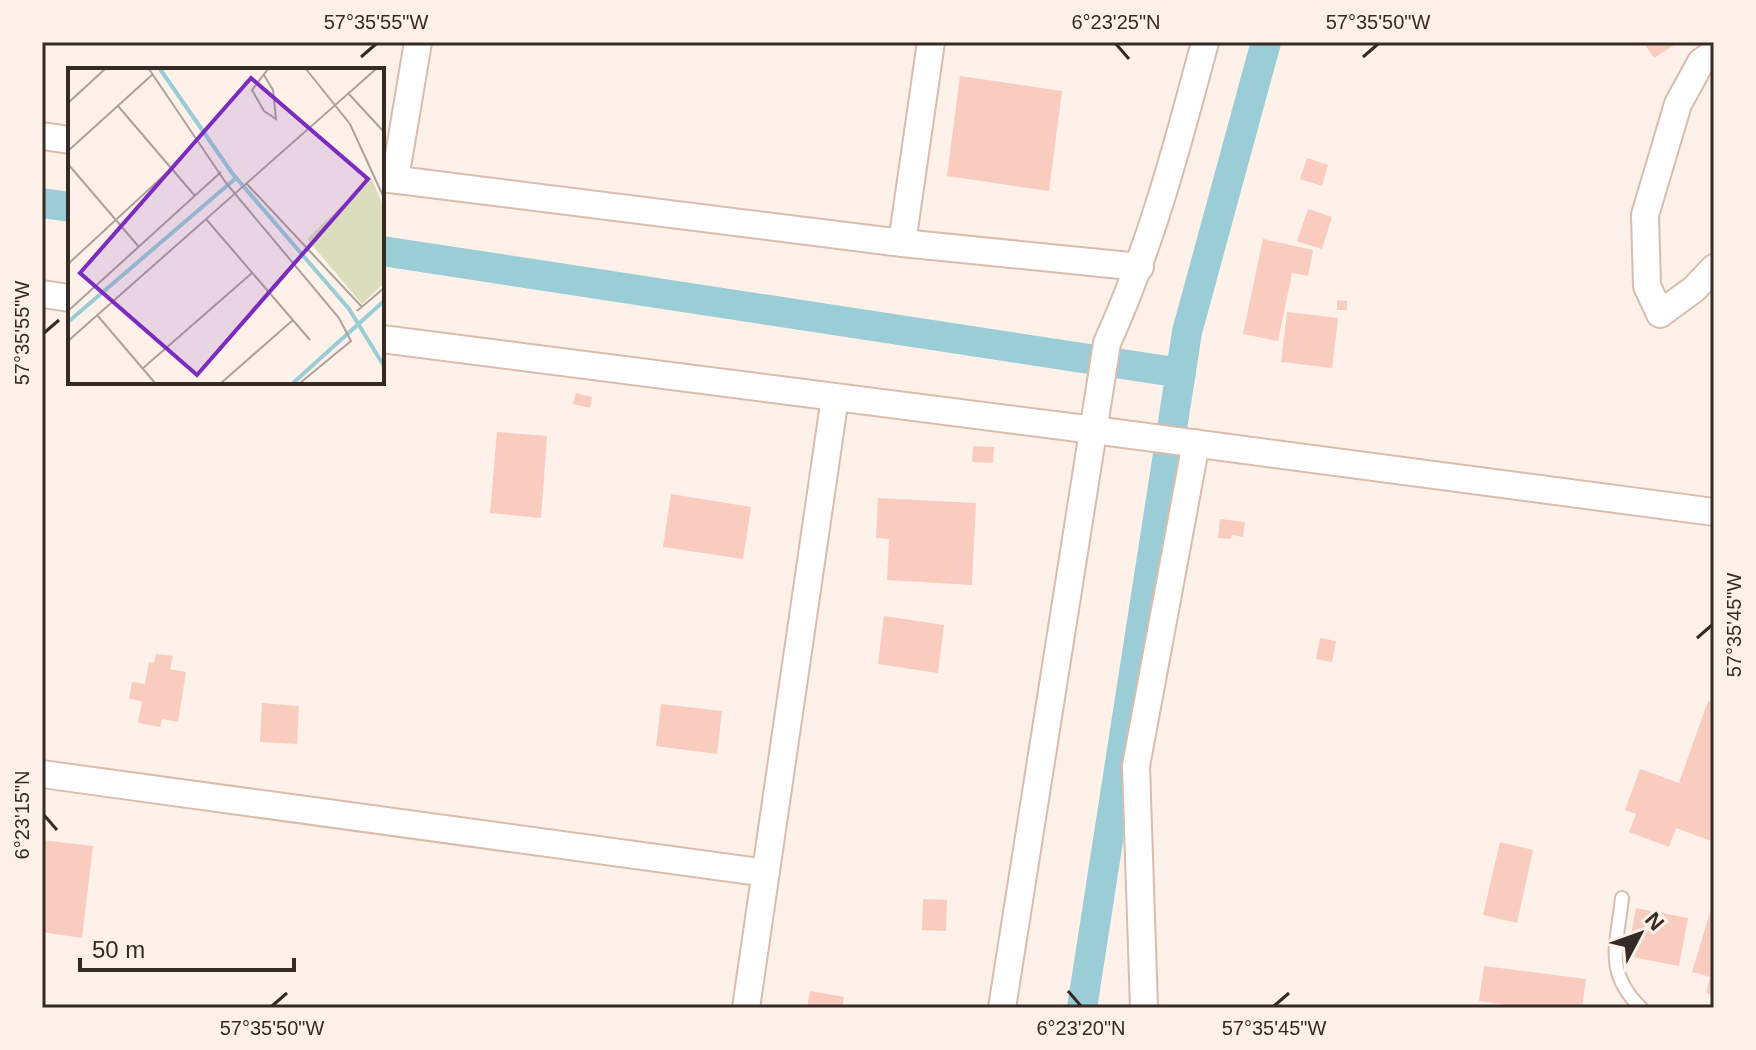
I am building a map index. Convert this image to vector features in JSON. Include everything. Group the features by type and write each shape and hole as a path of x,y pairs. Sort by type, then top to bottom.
{"street":[{"path":"418,42 388,178 902,243 1140,267"},
{"path":"902,243 931,42"},
{"path":"1002,1008 1107,343 1140,267 1177,150 1205,42"},
{"path":"1714,53 1701,62 1678,104 1645,215 1647,286 1660,314 1694,289 1714,268"},
{"path":"42,136 68,140"},
{"path":"42,294 68,298"},
{"path":"384,339 1714,512"},
{"path":"746,1008 835,397"},
{"path":"1144,1008 1136,766 1196,443"},
{"path":"42,774 766,873"}],"lane":[{"path":"1622,898 1614,963 1620,983 1641,1008"}],"building":[{"path":"1643,42 1679,42 1654,58"},
{"path":"960,76 1062,91 1049,191 947,176"},
{"path":"1307,158 1328,165 1322,186 1300,179"},
{"path":"1308,209 1332,217 1322,249 1297,241"},
{"path":"1263,239 1313,250 1308,276 1292,273 1278,341 1243,334"},
{"path":"1337,300 1347,301 1347,310 1337,310"},
{"path":"1287,312 1338,318 1332,368 1281,362"},
{"path":"576,393 592,397 590,408 573,404"},
{"path":"497,432 547,436 541,518 490,513"},
{"path":"973,446 994,447 993,463 972,462"},
{"path":"671,494 751,507 743,559 663,547"},
{"path":"878,498 976,503 972,585 887,580 889,539 876,538"},
{"path":"1220,519 1245,522 1243,537 1232,535 1231,539 1218,538"},
{"path":"884,616 944,625 938,673 878,664"},
{"path":"1320,638 1336,641 1332,662 1316,659"},
{"path":"156,654 173,656 170,669 186,672 178,722 162,719 160,727 138,723 142,701 129,699 132,682 145,684 149,662 154,663"},
{"path":"1708,701 1714,703 1714,842 1676,828 1669,847 1629,832 1636,814 1625,810 1640,769 1679,783"},
{"path":"262,703 299,706 297,744 260,742"},
{"path":"661,704 722,711 717,754 656,746"},
{"path":"42,840 93,846 82,938 42,932"},
{"path":"1500,842 1533,850 1517,923 1483,915"},
{"path":"923,899 947,900 946,931 922,930"},
{"path":"1714,899 1714,996 1706,993 1710,977 1692,972"},
{"path":"1636,908 1688,918 1679,966 1627,956"},
{"path":"1484,966 1586,979 1582,1008 1530,1008 1479,1001"},
{"path":"810,991 844,997 842,1008 807,1008"}],"waterway":[{"path":"1082,1008 1187,332 1266,42"},
{"path":"42,203 68,207"},
{"path":"384,251 1181,373"}]}
